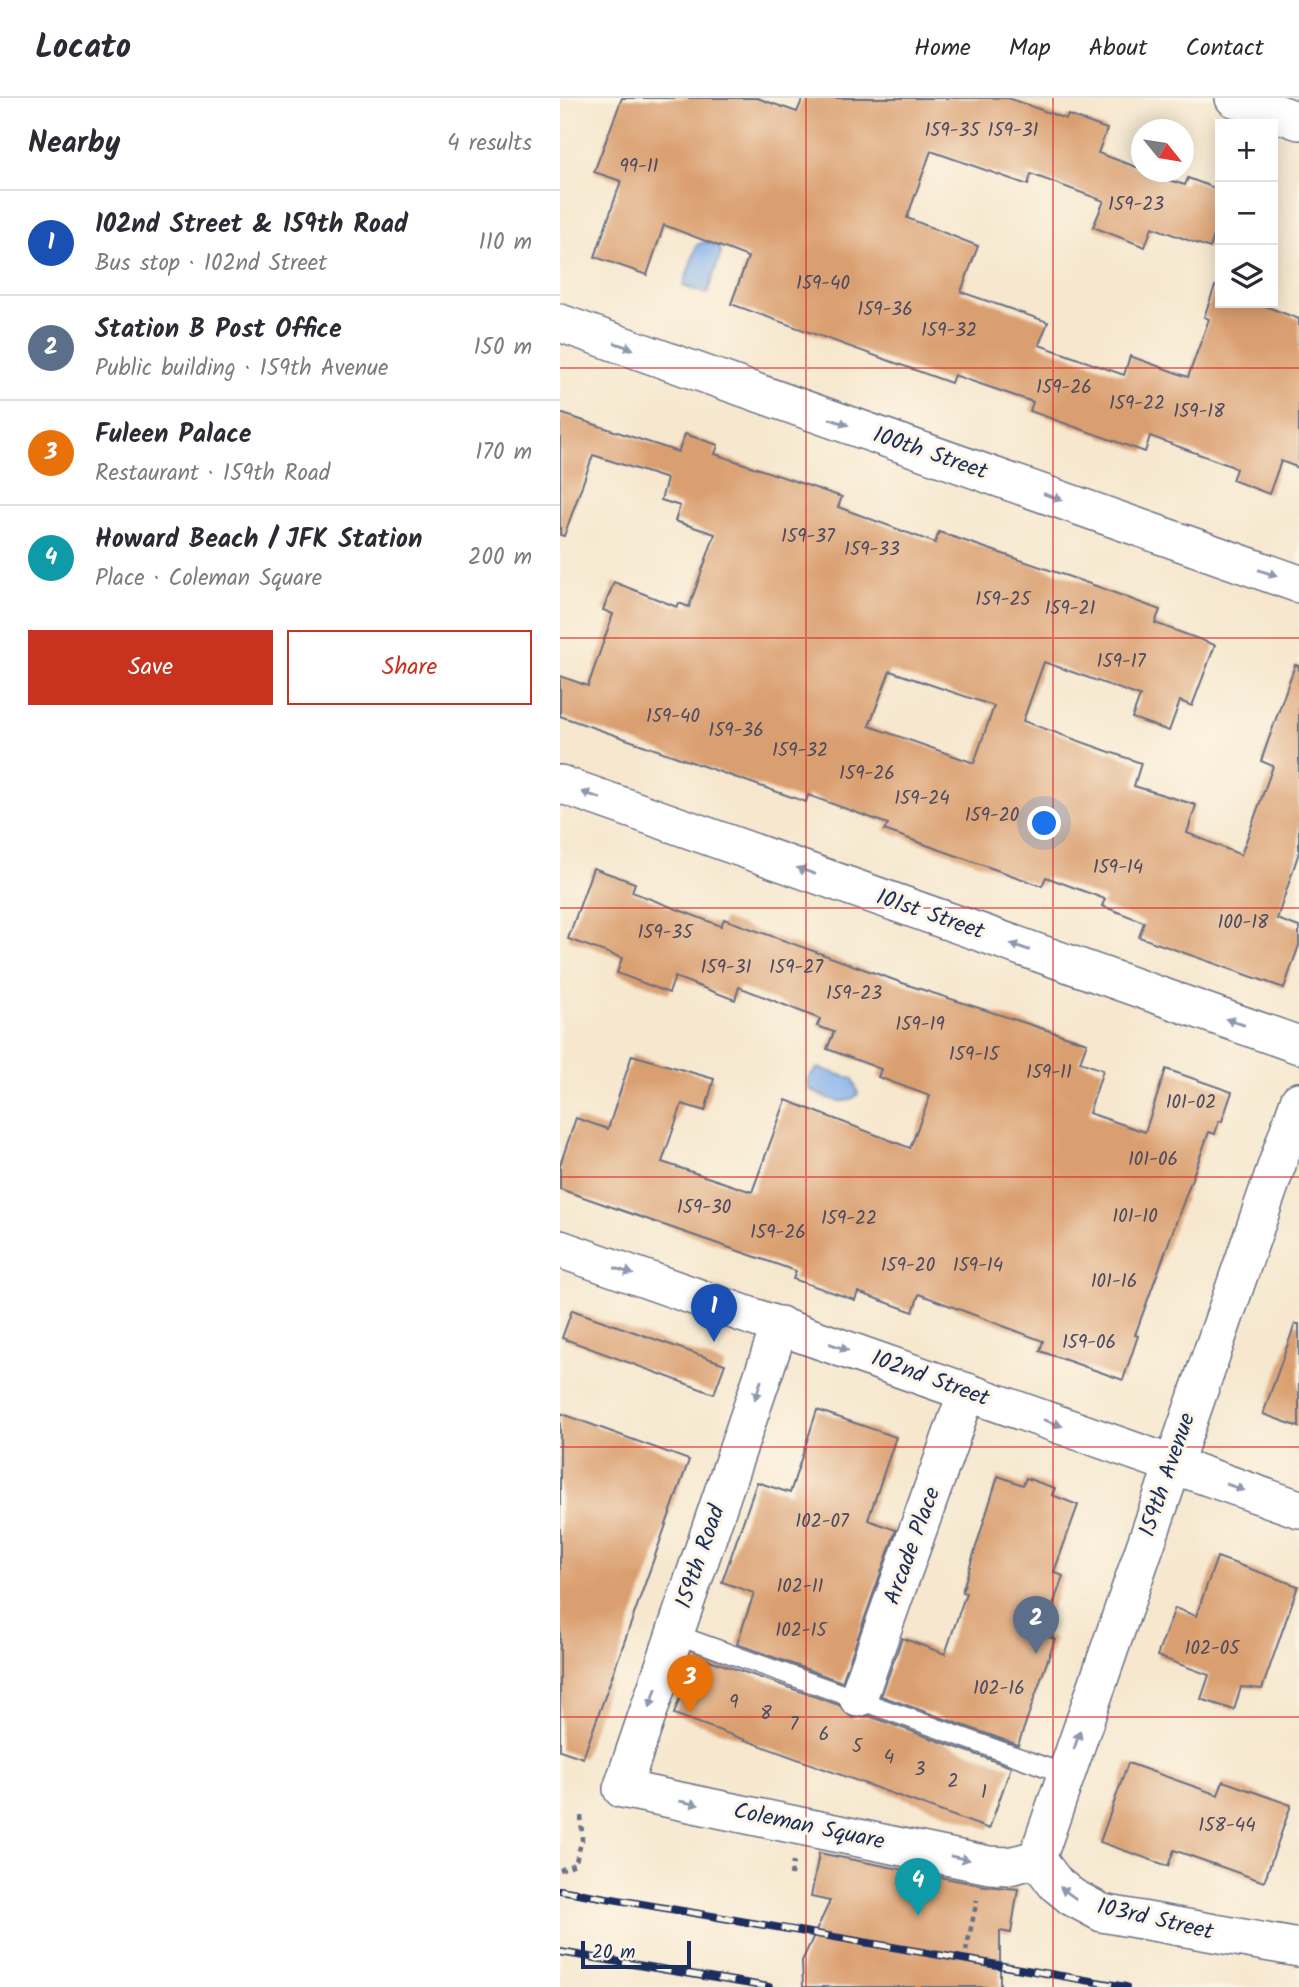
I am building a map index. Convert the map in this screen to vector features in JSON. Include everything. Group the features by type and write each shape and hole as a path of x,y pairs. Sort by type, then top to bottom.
{"street":[{"path":"1234,98 1299,121"},
{"name":"100th Street","path":"560,323 1299,584"},
{"name":"101st Street","path":"560,784 1299,1045"},
{"name":"159th Avenue","path":"1038,1855 1171,1464 1299,1101"},
{"name":"102nd Street","path":"560,1249 1299,1509"},
{"name":"159th Road","path":"622,1789 780,1325"},
{"name":"Arcade Place","path":"858,1698 967,1392"},
{"name":"Coleman Square","path":"622,1789 989,1865 1009,1866 1038,1855"},
{"name":"103rd Street","path":"1038,1855 1056,1884 1072,1898 1102,1913 1299,1948"}],"lane":[{"path":"674,1634 1065,1774"}],"path":[{"path":"560,1870 575,1864 582,1840 581,1812"},
{"path":"966,1951 979,1892"}],"water":[{"path":"704,242 720,247 721,253 707,294 683,286 697,245"},
{"path":"818,1068 853,1079 858,1094 847,1101 841,1101 809,1089 808,1078"}],"building":[{"path":"622,98 757,98 797,112 803,98 1008,98 1066,119 1068,115 1107,129 1098,153 1131,165 1131,182 1175,182 1185,185 1194,180 1215,188 1215,232 1210,248 1152,227 1145,247 1093,227 1104,201 1031,174 1028,185 931,151 907,218 978,246 961,292 1048,322 1039,345 1124,375 1130,356 1188,377 1209,319 1204,317 1215,286 1215,308 1270,308 1299,319 1299,468 1281,461 1269,494 1232,480 1236,469 1231,466 1150,436 1145,452 1030,411 1033,402 954,375 951,383 731,304 748,257 664,225 647,275 595,257 621,181 594,172"},
{"path":"560,413 678,452 685,434 718,445 715,454 842,497 838,507 935,543 939,532 1160,610 1155,623 1215,645 1192,706 1180,701 1169,731 1132,718 1140,696 1044,662 1023,721 1141,763 1134,786 1196,805 1187,833 1241,855 1273,766 1261,761 1295,665 1299,666 1299,852 1277,919 1299,927 1299,945 1284,988 1139,937 1144,922 1102,906 1105,899 1046,877 1042,886 884,830 888,824 808,795 806,802 560,716 560,676 588,686 613,614 603,610 614,582 677,607 679,603 689,607 715,534 675,521 680,506 661,500 667,479 593,455 564,536 560,535","holes":["890,671 994,706 974,763 869,726"]},
{"path":"593,868 635,883 632,892 721,926 724,919 911,986 1087,1043 1080,1062 1103,1070 1089,1113 1145,1132 1166,1069 1232,1092 1215,1134 1209,1132 1135,1335 1138,1336 1123,1380 1040,1351 1043,1341 919,1294 913,1312 858,1292 855,1300 793,1279 796,1271 560,1189 560,1165 576,1118 608,1129 632,1055 714,1079 705,1111 682,1104 662,1162 752,1192 786,1100 910,1148 930,1096 878,1077 881,1069 827,1049 834,1032 817,1026 820,1019 739,987 735,1000 675,977 669,993 617,973 622,958 568,939"},
{"path":"572,1310 725,1364 714,1394 562,1338"},
{"path":"1295,1324 1299,1324 1299,1427 1263,1414"},
{"path":"817,1410 896,1437 868,1520 896,1530 842,1682 737,1644 754,1593 722,1582 757,1482 790,1493"},
{"path":"560,1413 689,1460 583,1758 560,1750"},
{"path":"998,1476 1023,1485 1026,1478 1055,1488 1052,1495 1078,1505 1054,1572 1063,1576 1043,1635 1055,1639 1018,1745 881,1696 902,1638 945,1654 966,1593 962,1592"},
{"path":"1217,1557 1298,1586 1262,1689 1241,1687 1234,1710 1201,1699 1209,1675 1157,1656 1175,1608 1196,1616"},
{"path":"695,1655 839,1705 852,1718 869,1716 1011,1767 989,1829 674,1714"},
{"path":"1128,1763 1218,1795 1223,1781 1291,1805 1264,1882 1174,1850 1168,1866 1100,1842"},
{"path":"819,1853 985,1886 1018,1889 1011,1933 1000,1931 1000,1987 803,1987 802,1961 830,1901 811,1897"}],"railway":[{"path":"560,1890 1126,1987"},
{"path":"560,1952 769,1987"}],"place":[{"name":"102nd Street & 159th Road","path":"714,1342"},
{"name":"Station B Post Office","path":"1036,1654"},
{"name":"Fuleen Palace","path":"690,1713"},
{"name":"Howard Beach / JFK Station","path":"918,1916"}]}
